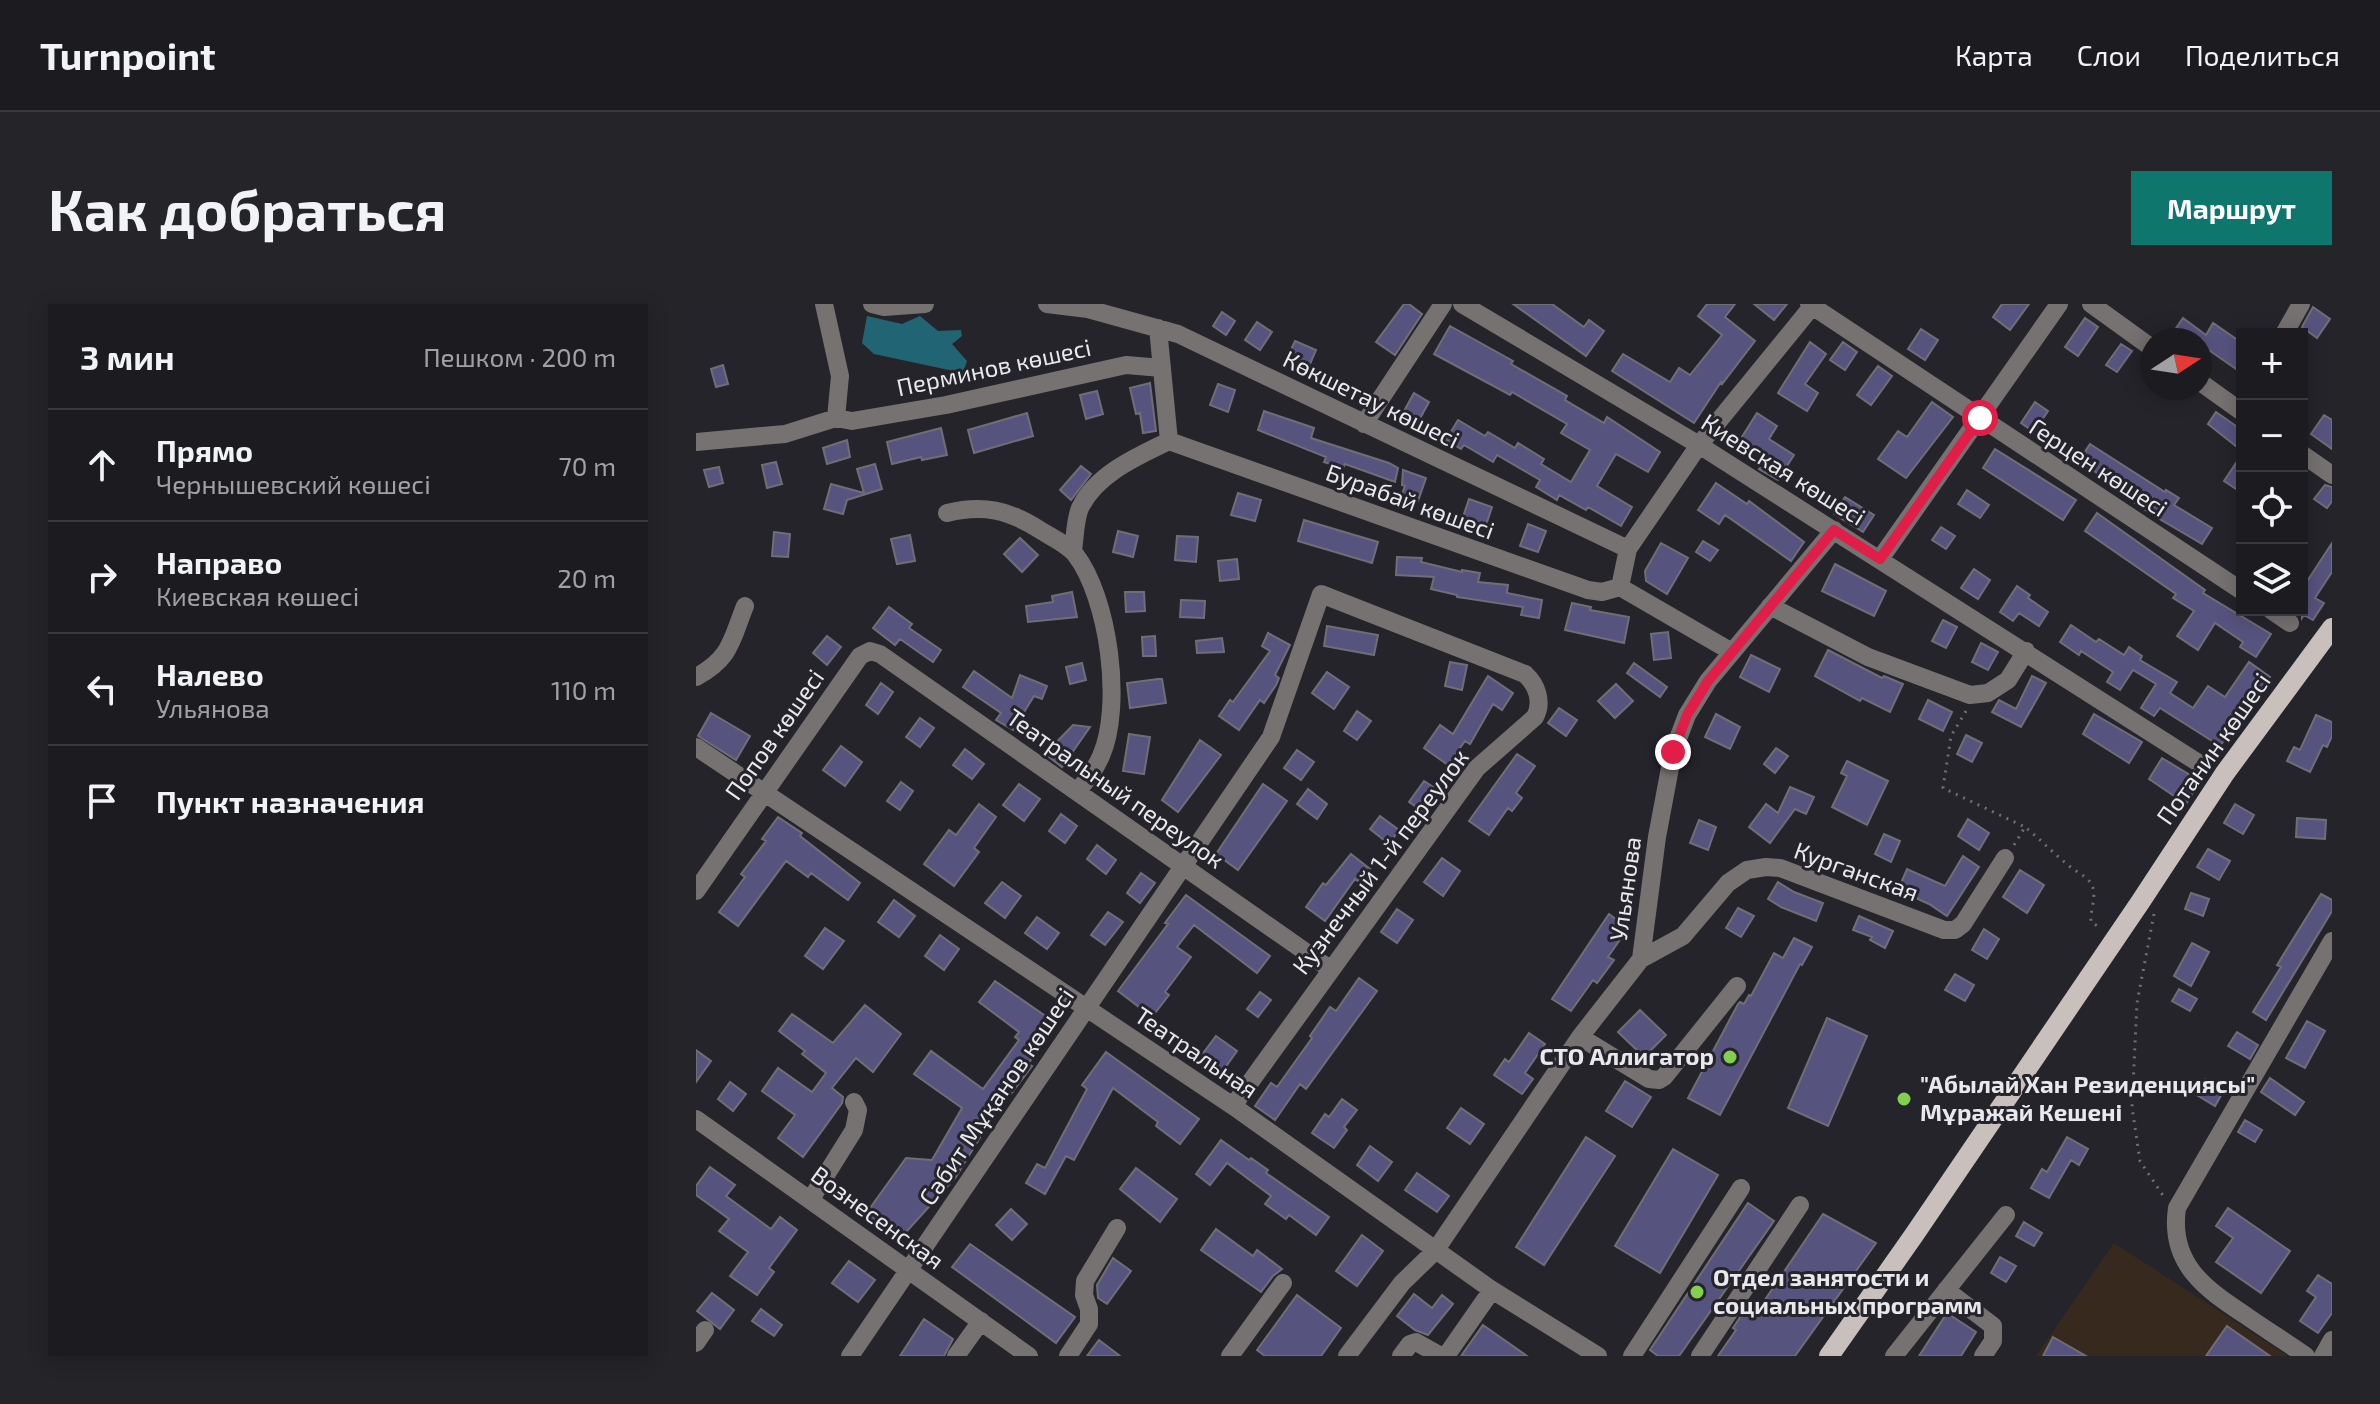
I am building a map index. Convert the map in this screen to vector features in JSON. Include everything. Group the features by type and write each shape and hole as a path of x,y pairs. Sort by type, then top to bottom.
{"main road":[{"name":"Потанин көшесі","path":"1829,1356 2117,938 2148,906 2225,773 2332,628"}],"street":[{"path":"824,304 840,376 836,418"},
{"path":"872,304 884,307 925,304"},
{"name":"Көкшетау көшесі","path":"1047,304 1087,307 1178,334 1628,549"},
{"path":"1364,424 1443,304"},
{"name":"Киевская көшесі","path":"1462,304 1699,445 2197,762"},
{"path":"1880,559 2059,304"},
{"path":"2091,304 2140,339"},
{"path":"2287,328 2301,304"},
{"path":"1732,652 1620,587 1628,549 1699,445 1811,305"},
{"name":"Герцен көшесі","path":"1811,305 2236,587"},
{"path":"1073,551 1079,511 1087,497 1126,463 1169,441 1158,328"},
{"name":"Перминов көшесі","path":"696,442 785,434 836,418 852,421 946,405 1126,365 1162,368"},
{"path":"2212,390 2236,407"},
{"name":"Бурабай көшесі","path":"1169,441 1588,590 1602,592 1620,587"},
{"path":"2308,458 2332,475"},
{"path":"947,513 966,508 1004,511 1019,517 1073,551 1087,572 1095,594 1113,689 1113,709 1101,756 1077,792"},
{"name":"Ульянова","path":"1347,1356 1402,1283 1435,1251 1580,1037 1641,959 1657,837 1673,752 1687,715 1708,681 1834,530"},
{"name":"Сәбит Мұқанов көшесі","path":"850,1356 1271,737 1321,594"},
{"name":"Кузнечный 1-й переулок","path":"1233,1106 1477,768 1535,717 1539,702 1536,688 1525,674 1321,594"},
{"path":"696,677 716,666 723,658 745,606"},
{"path":"1770,606 1868,657 1970,695 1979,696 1998,688 2014,672 2026,651"},
{"path":"2280,616 2290,623"},
{"name":"Театральный переулок","path":"870,651 880,654 1330,969"},
{"name":"Попов көшесі","path":"696,891 860,656 870,651"},
{"name":"Театральная","path":"696,747 1233,1106 1492,1290 1598,1356"},
{"name":"Курганская","path":"1641,959 1683,936 1728,883 1747,870 1780,868 1944,930 1955,930 1963,924 2005,858"},
{"path":"2306,1356 2210,1292 2195,1277 2182,1253 2176,1216 2332,941"},
{"path":"1580,1037 1649,1079 1659,1080 1737,986"},
{"path":"811,1199 854,1130 858,1110 854,1102"},
{"name":"Вознесенская","path":"696,1119 1029,1356"},
{"path":"1632,1356 1741,1188"},
{"path":"1700,1356 1800,1205"},
{"path":"1894,1356 2006,1215"},
{"path":"1068,1356 1089,1324 1085,1281 1117,1228"},
{"path":"1230,1356 1283,1283"},
{"path":"1401,1356 1410,1344 1416,1342 1444,1356 1492,1290"},
{"path":"1946,1290 1993,1326 1993,1341 1983,1356"},
{"path":"956,1356 981,1321"},
{"path":"2323,1356 2332,1340"}],"path":[{"path":"1970,695 1965,715 1951,736 1943,788 2025,827 2092,885 2091,922 2117,938"},
{"path":"2005,858 2025,827"},
{"path":"2148,906 2137,1003 2132,1107 2140,1161 2176,1216"}],"shaded area":[{"path":"2114,1243 2288,1356 2036,1356"}],"water":[{"path":"867,316 902,324 920,316 938,331 961,330 962,336 952,344 967,361 963,373 874,354 862,343"}],"building":[{"path":"1404,304 1409,304 1422,314 1395,355 1376,342"},
{"path":"1513,304 1552,304 1584,327 1589,320 1604,331 1586,356"},
{"path":"1707,304 1735,304 1725,317 1755,341 1721,382 1694,423 1612,371 1623,354 1670,382 1679,368 1690,375 1722,335 1698,316"},
{"path":"1754,304 1787,304 1774,320"},
{"path":"2002,304 2029,304 2010,330 1993,317"},
{"path":"2313,307 2330,319 2317,338 2308,328 2302,327"},
{"path":"1222,312 1235,321 1226,335 1213,326"},
{"path":"2085,318 2098,327 2078,356 2065,347"},
{"path":"2183,318 2197,328 2176,328"},
{"path":"1257,322 1272,332 1260,350 1245,340"},
{"path":"2213,323 2236,339 2236,369 2212,352 2210,328"},
{"path":"1450,326 1513,361 1511,364 1567,396 1565,400 1604,423 1607,417 1660,452 1648,472 1616,454 1597,486 1632,507 1621,526 1559,495 1557,500 1536,487 1540,480 1497,455 1493,462 1464,445 1461,449 1446,440 1458,420 1485,436 1488,432 1515,448 1518,443 1544,459 1541,464 1571,482 1590,450 1561,433 1567,424 1512,392 1510,395 1434,354"},
{"path":"1921,329 1938,340 1925,360 1908,349"},
{"path":"1295,341 1316,350 1307,371 1285,362"},
{"path":"1810,342 1826,354 1805,384 1818,393 1807,411 1778,393"},
{"path":"1843,342 1857,352 1845,370 1830,360"},
{"path":"2121,344 2132,351 2117,372 2106,365"},
{"path":"723,365 728,384 716,387 711,369"},
{"path":"1878,366 1892,376 1871,405 1857,395"},
{"path":"1150,383 1156,431 1143,433 1140,413 1136,414 1130,388"},
{"path":"1218,384 1235,390 1228,412 1210,405"},
{"path":"1097,391 1103,414 1086,419 1080,395"},
{"path":"1414,393 1429,402 1418,422 1403,413"},
{"path":"1932,402 1953,417 1906,478 1878,459 1898,431 1907,437"},
{"path":"2035,402 2048,411 2034,432 2021,423"},
{"path":"1264,411 1314,428 1311,438 1389,463 1398,468 1395,482 1345,464 1343,468 1324,462 1326,457 1258,430"},
{"path":"2216,412 2236,426 2236,446 2208,424"},
{"path":"1027,413 1033,436 974,453 968,430"},
{"path":"1757,413 1777,426 1769,439 1794,455 1778,480 1759,469 1766,456 1740,440"},
{"path":"2324,415 2332,420 2332,449 2311,434"},
{"path":"941,428 947,455 892,464 887,442"},
{"path":"847,440 850,457 827,464 823,448"},
{"path":"2090,444 2179,498 2174,505 2212,528 2202,544 2151,514 2079,461"},
{"path":"1995,449 2076,500 2063,520 1983,468"},
{"path":"776,462 782,484 767,488 762,465"},
{"path":"2236,463 2236,489 2224,481"},
{"path":"875,464 882,489 847,500 843,514 824,509 831,484 864,493 857,469"},
{"path":"1081,466 1091,474 1071,500 1060,490"},
{"path":"719,467 723,483 709,487 704,470"},
{"path":"1403,470 1426,478 1418,501 1401,496 1405,486 1402,485"},
{"path":"1716,483 1747,504 1749,501 1804,542 1791,561 1725,515 1719,524 1698,510"},
{"path":"2325,485 2332,487 2332,501 2327,508 2314,499"},
{"path":"1967,490 1989,505 1980,518 1958,504"},
{"path":"1238,493 1261,500 1255,521 1231,515"},
{"path":"1845,497 1874,515 1863,532 1834,514"},
{"path":"1469,499 1492,507 1486,525 1463,517"},
{"path":"2097,513 2205,590 2203,593 2236,613 2236,616 2271,634 2256,657 2240,647 2243,642 2215,623 2198,650 2177,636 2194,611 2173,598 2176,594 2085,531"},
{"path":"1304,520 1378,542 1372,563 1298,541"},
{"path":"1528,524 1546,531 1538,552 1520,546"},
{"path":"1941,527 1955,536 1946,549 1932,540"},
{"path":"1118,531 1138,536 1133,557 1113,552"},
{"path":"774,532 790,534 788,557 772,556"},
{"path":"910,535 915,561 897,564 891,539"},
{"path":"1177,536 1198,537 1196,562 1175,560"},
{"path":"1020,538 1038,555 1022,572 1004,554"},
{"path":"1703,541 1718,550 1710,561 1696,552"},
{"path":"1661,543 1688,558 1667,594 1646,581 1645,571"},
{"path":"2332,543 2332,572 2315,598 2324,603 2313,620 2306,616 2308,580"},
{"path":"1397,557 1422,558 1421,562 1480,573 1478,582 1508,585 1507,593 1542,600 1539,618 1521,615 1523,607 1457,597 1431,589 1434,577 1396,575"},
{"path":"1237,559 1239,579 1220,581 1218,561"},
{"path":"1835,564 1886,591 1874,616 1822,591"},
{"path":"1974,569 1990,580 1978,599 1961,588"},
{"path":"2017,586 2048,612 2039,626 2019,613 2013,621 2000,612"},
{"path":"1072,592 1077,617 1028,622 1026,606 1053,602 1052,596"},
{"path":"1125,592 1144,592 1145,611 1126,612"},
{"path":"1181,600 1205,601 1204,618 1180,617"},
{"path":"1572,603 1591,607 1590,610 1629,617 1624,643 1565,630"},
{"path":"889,607 912,624 909,628 941,650 933,662 900,639 895,645 873,628"},
{"path":"1943,620 1957,627 1946,648 1932,641"},
{"path":"2071,625 2096,642 2099,639 2124,655 2129,647 2142,656 2140,660 2177,682 2170,693 2193,708 2208,686 2225,697 2249,662 2270,677 2220,746 2160,708 2154,716 2141,708 2156,684 2133,670 2120,690 2107,682 2113,672 2081,651 2079,655 2060,642"},
{"path":"1327,626 1378,635 1374,655 1324,646"},
{"path":"1668,632 1671,658 1654,660 1651,634"},
{"path":"1268,633 1290,645 1275,675 1279,678 1276,685 1264,703 1260,700 1239,730 1219,716 1270,651 1262,646"},
{"path":"827,636 841,647 827,665 813,653"},
{"path":"1155,636 1156,656 1143,656 1142,637"},
{"path":"1222,638 1224,652 1197,653 1196,641"},
{"path":"1981,643 1998,652 1988,670 1972,662"},
{"path":"1828,650 1882,678 1884,676 1903,684 1890,712 1862,698 1860,701 1815,676"},
{"path":"1751,655 1780,669 1769,692 1740,677"},
{"path":"1450,662 1467,665 1462,690 1445,686"},
{"path":"1082,663 1086,680 1070,684 1066,667"},
{"path":"1634,663 1667,687 1660,697 1627,673"},
{"path":"974,671 1012,698 1020,675 1047,686 1042,699 1034,696 1013,730 996,720 1001,713 963,687"},
{"path":"1327,672 1349,687 1334,709 1312,693"},
{"path":"1488,676 1513,693 1502,710 1493,704 1470,744 1465,741 1448,765 1424,748 1440,725 1453,734"},
{"path":"2032,676 2046,683 2021,727 1992,712 1999,700 2016,709"},
{"path":"1162,679 1166,703 1130,708 1127,683"},
{"path":"881,683 893,692 878,714 866,705"},
{"path":"1616,684 1633,701 1615,718 1598,701"},
{"path":"1928,700 1952,712 1943,731 1919,719"},
{"path":"1559,708 1577,720 1566,736 1548,723"},
{"path":"1357,711 1371,721 1357,740 1344,731"},
{"path":"711,713 750,736 736,760 698,736"},
{"path":"1716,714 1740,727 1730,749 1705,737"},
{"path":"2094,714 2142,742 2129,763 2083,734"},
{"path":"2316,715 2332,722 2332,736 2327,747 2323,745 2310,772 2287,761 2294,747 2300,750"},
{"path":"920,718 934,728 920,747 906,737"},
{"path":"1073,725 1090,727 1062,767 1045,754"},
{"path":"1129,734 1150,737 1144,774 1123,771"},
{"path":"1966,735 1982,743 1972,762 1957,754"},
{"path":"1200,740 1221,755 1178,812 1162,800"},
{"path":"841,746 862,762 845,786 823,770"},
{"path":"1776,748 1788,756 1775,773 1764,764"},
{"path":"965,749 984,764 972,779 953,765"},
{"path":"1297,750 1314,762 1301,780 1284,768"},
{"path":"1517,754 1535,766 1516,793 1522,798 1512,811 1508,808 1489,835 1469,821"},
{"path":"2162,758 2200,781 2186,804 2149,779"},
{"path":"1847,761 1888,781 1867,825 1832,807 1847,776 1841,773"},
{"path":"1424,781 1438,790 1424,812 1409,802"},
{"path":"901,782 913,791 900,810 887,801"},
{"path":"1019,784 1040,799 1024,821 1003,805"},
{"path":"1263,784 1287,801 1238,870 1216,854"},
{"path":"1790,787 1814,797 1806,814 1795,809 1770,843 1749,827 1766,804 1778,813"},
{"path":"1308,789 1327,804 1317,819 1297,804"},
{"path":"979,804 996,817 974,848 979,852 954,886 924,864 949,830 956,835"},
{"path":"2235,804 2254,815 2243,834 2224,823"},
{"path":"1061,814 1077,826 1065,843 1049,831"},
{"path":"1380,816 1399,830 1389,844 1370,829"},
{"path":"778,817 802,833 800,836 860,883 848,900 811,873 808,877 786,861 738,926 719,912 745,877 741,874 766,841 762,839"},
{"path":"2297,818 2326,820 2325,839 2296,837"},
{"path":"1968,819 1989,833 1979,850 1958,836"},
{"path":"1699,820 1716,827 1708,850 1690,843"},
{"path":"1884,834 1900,841 1891,862 1875,854"},
{"path":"1097,845 1116,860 1106,874 1087,859"},
{"path":"2208,849 2230,861 2219,880 2197,867"},
{"path":"1351,854 1370,869 1359,882 1355,879 1325,921 1306,907 1323,883 1326,885"},
{"path":"1963,856 1979,867 1947,916 1898,890 1907,869 1945,886"},
{"path":"1442,858 1460,871 1443,896 1424,882"},
{"path":"2020,870 2044,885 2027,913 2003,897"},
{"path":"1141,873 1155,883 1140,903 1127,893"},
{"path":"1002,882 1021,896 1005,918 985,903"},
{"path":"1778,882 1823,903 1816,921 1768,899"},
{"path":"2191,893 2209,899 2203,916 2185,909"},
{"path":"2321,894 2332,900 2332,911 2266,1020 2253,1012 2281,967 2277,965"},
{"path":"1186,895 1270,956 1257,973 1194,925 1177,947 1191,957 1165,992 1169,995 1152,1017 1118,991"},
{"path":"894,900 915,916 899,937 878,922"},
{"path":"1738,908 1754,916 1741,937 1726,928"},
{"path":"1397,909 1413,920 1397,943 1381,932"},
{"path":"1108,912 1123,922 1105,945 1091,935"},
{"path":"1609,914 1628,928 1608,957 1614,960 1597,983 1593,980 1571,1011 1552,999"},
{"path":"1859,916 1893,931 1885,948 1870,940 1872,937 1853,930"},
{"path":"1037,917 1059,933 1047,949 1025,933"},
{"path":"825,928 844,941 823,969 805,956"},
{"path":"1984,929 1999,939 1987,959 1972,950"},
{"path":"940,935 959,949 944,970 925,956"},
{"name":"СТО Аллигатор","path":"1794,938 1812,947 1720,1115 1688,1098 1738,1004 1744,1004 1751,996 1774,953 1783,958"},
{"path":"2192,943 2209,952 2191,986 2174,976"},
{"path":"1955,974 1974,985 1965,1001 1945,990"},
{"path":"1359,978 1377,991 1306,1089 1300,1084 1275,1120 1255,1106 1271,1083 1277,1087 1330,1007 1336,1011"},
{"path":"995,981 1057,1024 1028,1064 1032,1066 1011,1094 1008,1092 956,1177 899,1240 865,1215 906,1158 932,1160 962,1108 914,1074 931,1051 983,1089 1019,1040 1015,1037 1019,1032 979,1002"},
{"path":"2179,989 2197,999 2190,1011 2172,1001"},
{"path":"1260,992 1271,1000 1258,1017 1247,1009"},
{"path":"865,1005 901,1034 873,1072 856,1058 832,1088 843,1097 842,1103 803,1157 778,1138 795,1115 762,1091 778,1068 812,1092 826,1073 802,1054 805,1051 779,1031 792,1014 833,1043"},
{"path":"1640,1010 1666,1035 1644,1057 1618,1032"},
{"path":"1827,1018 1867,1036 1828,1126 1788,1108"},
{"path":"2307,1021 2325,1031 2305,1068 2286,1058"},
{"path":"2237,1032 2258,1045 2250,1059 2228,1046"},
{"path":"1529,1033 1545,1044 1525,1073 1533,1079 1522,1094 1494,1075 1505,1059 1509,1062"},
{"path":"1216,1036 1237,1051 1222,1072 1201,1056"},
{"path":"696,1050 711,1061 696,1082"},
{"path":"1106,1052 1199,1119 1180,1144 1156,1126 1158,1122 1113,1088 1074,1160 1066,1156 1045,1194 1026,1183 1037,1164 1045,1168 1087,1089 1082,1085"},
{"path":"2270,1078 2304,1102 2295,1115 2261,1092"},
{"path":"2205,1079 2224,1090 2215,1106 2195,1094"},
{"path":"1625,1081 1651,1097 1632,1127 1606,1111"},
{"path":"730,1082 746,1094 733,1111 718,1099"},
{"path":"1342,1099 1357,1110 1334,1148 1312,1133 1325,1114 1329,1117"},
{"path":"1461,1108 1484,1124 1470,1144 1447,1128"},
{"path":"2245,1120 2262,1130 2255,1142 2238,1132"},
{"path":"1586,1137 1615,1156 1544,1265 1516,1247"},
{"path":"2067,1137 2088,1149 2079,1165 2071,1160 2049,1198 2031,1188 2042,1169 2047,1172"},
{"path":"1221,1140 1268,1170 1266,1173 1329,1217 1316,1235 1289,1215 1286,1219 1265,1204 1271,1196 1227,1163 1210,1185 1196,1174"},
{"path":"1370,1146 1392,1162 1378,1181 1357,1165"},
{"path":"1673,1149 1718,1175 1660,1273 1615,1246"},
{"path":"710,1167 735,1185 726,1196 771,1229 780,1217 797,1230 769,1268 774,1272 757,1295 730,1276 748,1252 719,1231 729,1219 696,1195 696,1186"},
{"path":"1136,1168 1177,1199 1160,1222 1120,1189"},
{"path":"1417,1173 1449,1196 1437,1212 1405,1190"},
{"path":"1748,1203 1774,1221 1679,1356 1658,1356 1650,1350"},
{"path":"2228,1208 2290,1251 2261,1293 2216,1262 2233,1238 2216,1226"},
{"path":"1011,1209 1027,1224 1012,1240 996,1225"},
{"path":"1823,1214 1876,1243 1795,1356 1718,1356 1745,1310 1754,1316"},
{"path":"2024,1222 2042,1233 2034,1246 2016,1236"},
{"path":"1216,1229 1253,1256 1257,1250 1282,1269 1261,1292 1201,1250"},
{"path":"1362,1235 1383,1251 1357,1286 1336,1271"},
{"path":"970,1244 1075,1317 1056,1343 952,1267"},
{"path":"2000,1257 2016,1266 2006,1282 1991,1273"},
{"path":"1113,1258 1131,1271 1107,1304 1098,1298 1097,1285"},
{"path":"849,1261 875,1280 858,1302 832,1283"},
{"path":"2318,1275 2332,1284 2332,1313 2318,1333 2300,1321 2316,1297 2307,1291"},
{"path":"712,1293 734,1310 720,1329 697,1311"},
{"path":"1414,1294 1432,1308 1442,1295 1453,1304 1428,1335 1415,1330 1397,1316"},
{"path":"1297,1295 1341,1328 1321,1356 1265,1356 1257,1350"},
{"path":"761,1309 782,1325 774,1336 752,1321"},
{"path":"1947,1313 1976,1332 1961,1356 1919,1356"},
{"path":"924,1319 953,1339 944,1356 900,1356"},
{"path":"1483,1325 1527,1356 1461,1356"},
{"path":"2227,1326 2270,1356 2206,1356"},
{"path":"2053,1337 2086,1356 2043,1356"},
{"path":"1099,1340 1120,1356 1087,1356"}],"place":[{"name":"СТО Аллигатор","path":"1730,1057"},
{"name":"\"Абылай Хан Резиденциясы\" Мұражай Кешені","path":"1904,1099"},
{"name":"Отдел занятости и социальных программ","path":"1697,1292"}],"route":[{"path":"1673,752 1687,715 1708,681 1834,530 1880,559 1980,418"}]}
